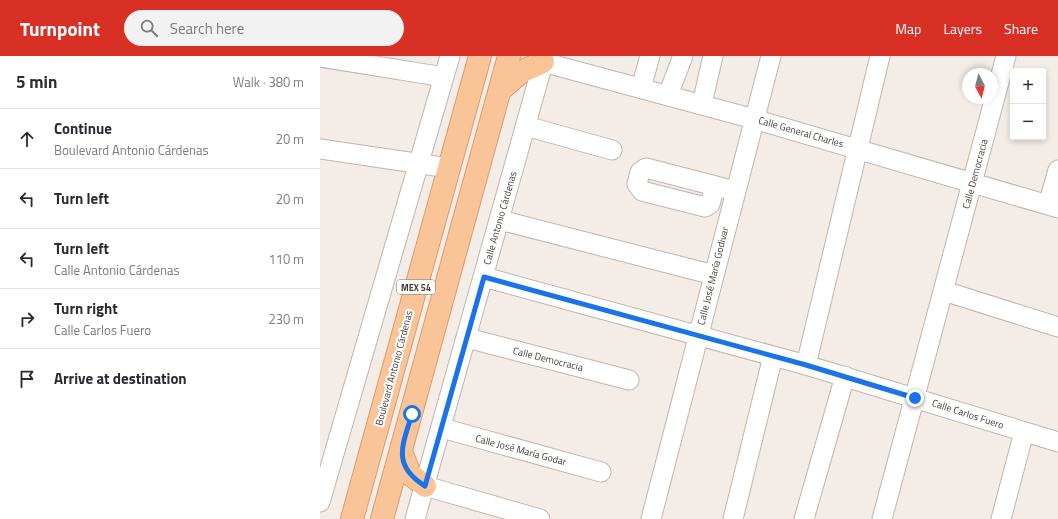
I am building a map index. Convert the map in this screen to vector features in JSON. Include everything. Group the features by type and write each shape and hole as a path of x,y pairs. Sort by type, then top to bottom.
{"main road":[{"name":"Boulevard Antonio Cárdenas","path":"352,519 480,56"},
{"name":"MEX 54","path":"382,519 509,56"},
{"path":"500,90 521,72 543,58"},
{"path":"456,145 482,152"},
{"path":"446,178 471,196"},
{"path":"401,452 410,474 425,486"}],"street":[{"path":"320,502 450,56"},
{"path":"668,95 684,56"},
{"path":"702,104 713,56"},
{"name":"Calle José María Godivar","path":"651,519 770,56"},
{"path":"806,365 880,56"},
{"name":"Calle Democracia","path":"882,519 1006,56"},
{"path":"320,57 444,77"},
{"name":"Calle General Charles","path":"543,58 578,63 641,88 858,149 1053,207"},
{"name":"Calle Antonio Cárdenas","path":"415,519 500,220 543,58"},
{"path":"641,88 645,60"},
{"path":"526,126 612,150"},
{"path":"320,149 419,163 446,178"},
{"path":"1053,207 1058,170"},
{"path":"715,186 735,191"},
{"path":"500,220 714,275"},
{"name":"Calle Carlos Fuero","path":"484,277 845,376 1058,442"},
{"path":"944,291 1058,327"},
{"name":"Calle Democracia","path":"467,338 629,380"},
{"path":"733,519 773,356"},
{"path":"804,519 845,376"},
{"name":"Calle José María Godar","path":"442,428 601,472"},
{"path":"1001,519 1024,432"},
{"path":"425,486 540,519"}],"route":[{"path":"412,414 401,452 410,474 418,482 425,486 484,277 806,365 915,398"}]}
